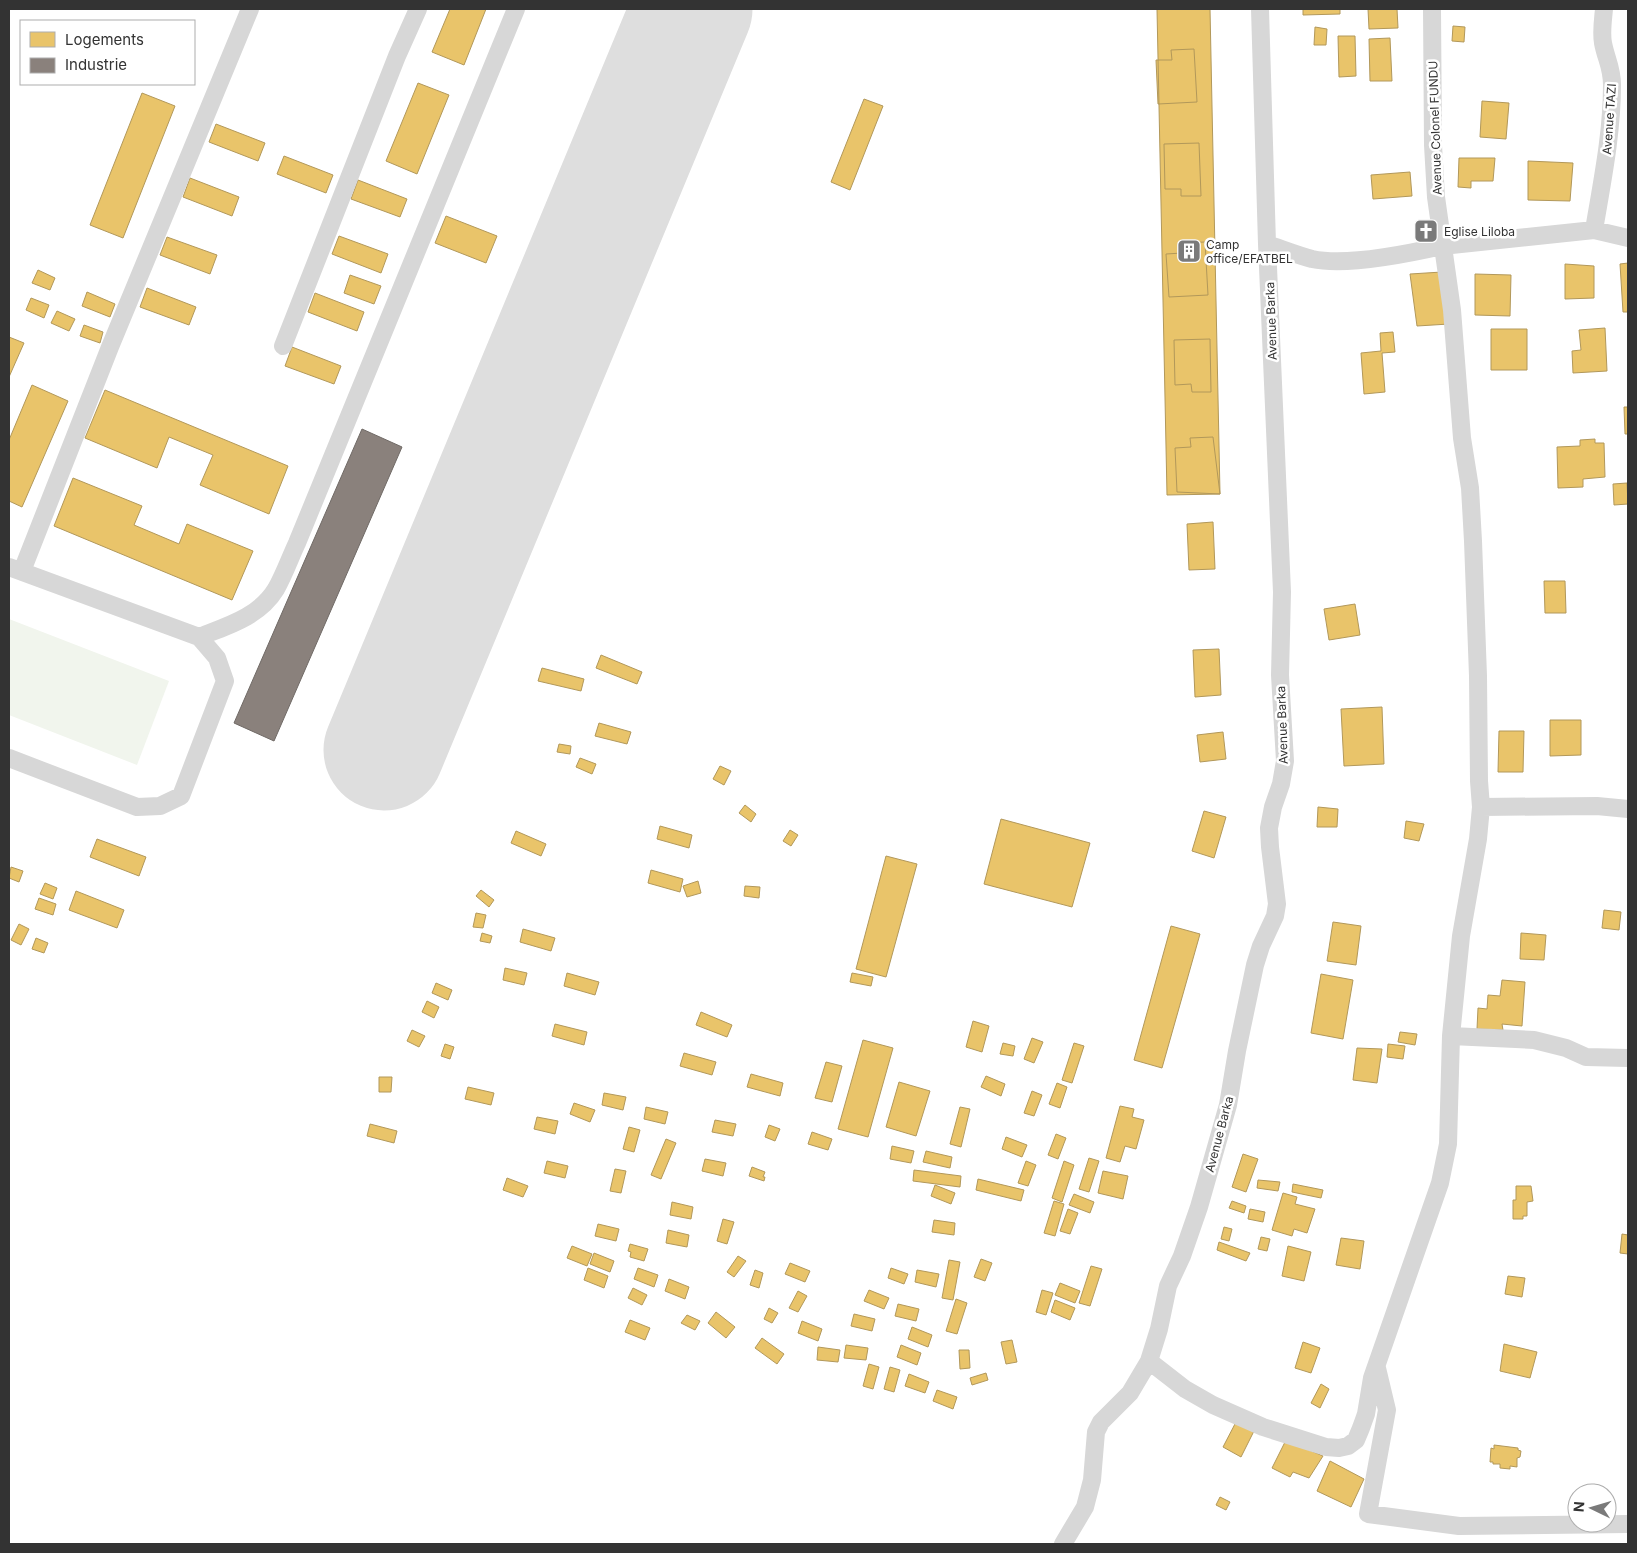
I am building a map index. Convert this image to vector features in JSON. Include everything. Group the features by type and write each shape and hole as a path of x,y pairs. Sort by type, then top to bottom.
{"street":[{"path":"9,758 137,807 160,806 181,796 225,681 217,658 199,637 15,569 110,347 250,9"},
{"path":"283,346 418,9"},
{"path":"199,637 252,614 266,602 276,589 516,9"},
{"name":"Avenue Barka","path":"1062,1544 1085,1507 1092,1480 1096,1432 1101,1422 1130,1393 1149,1361 1159,1329 1168,1286 1182,1256 1199,1207 1228,1105 1255,965 1261,946 1276,916 1277,904 1269,828 1285,761 1280,675 1282,592 1267,244 1260,9"},
{"name":"Avenue Colonel FUNDU","path":"1149,1361 1185,1389 1213,1405 1263,1427 1326,1447 1339,1448 1348,1446 1356,1440 1362,1428 1376,1365 1440,1183 1448,1144 1451,1036 1461,936 1482,807 1479,781 1476,614 1470,488 1462,438 1452,310 1442,246 1433,145 1432,9"},
{"name":"Avenue TAZI","path":"1594,230 1609,139 1612,84 1602,29 1604,9"},
{"path":"1267,244 1312,259 1338,262 1420,251 1442,246 1594,230 1628,238"},
{"path":"1482,807 1597,806 1628,809"},
{"path":"1451,1036 1534,1040 1566,1048 1586,1057 1628,1058"},
{"path":"1376,1365 1387,1410 1368,1514 1459,1526 1628,1524"}],"shaded area":[{"path":"9,619 169,681 137,765 9,715"}],"building: Logements":[{"path":"450,9 486,9 464,65 432,52"},
{"name":"Camp office/EFATBEL","path":"1157,9 1210,9 1220,494 1167,495"},
{"path":"1303,9 1340,9 1340,14 1303,15"},
{"path":"1368,9 1397,9 1398,28 1369,29"},
{"path":"1453,26 1465,27 1464,42 1452,41"},
{"path":"1315,27 1327,29 1326,45 1314,45"},
{"path":"1338,36 1355,36 1356,76 1339,77"},
{"path":"1390,38 1392,81 1370,81 1369,39"},
{"path":"1194,49 1197,102 1158,104 1156,60 1172,60 1171,50"},
{"path":"418,83 449,95 417,174 386,161"},
{"path":"142,93 175,106 123,238 90,225"},
{"path":"864,99 883,106 850,190 831,182"},
{"path":"1482,101 1509,103 1506,139 1480,137"},
{"path":"216,124 265,143 258,161 209,142"},
{"path":"1199,143 1201,196 1181,196 1181,189 1165,189 1164,144"},
{"path":"284,156 333,175 326,193 277,174"},
{"path":"1459,158 1495,158 1493,181 1471,181 1471,188 1458,187"},
{"path":"1528,161 1573,163 1570,201 1528,200"},
{"path":"1410,172 1412,196 1373,199 1371,175"},
{"path":"190,178 239,197 232,216 183,197"},
{"path":"358,180 407,199 400,217 351,199"},
{"path":"446,216 497,236 486,263 435,243"},
{"path":"339,236 388,254 381,273 332,254"},
{"path":"167,237 217,255 210,274 160,255"},
{"path":"1205,242 1208,295 1169,297 1166,254 1182,253 1182,243"},
{"path":"1628,263 1628,312 1623,312 1620,264"},
{"path":"1565,264 1594,266 1594,298 1565,299"},
{"path":"38,270 55,278 50,290 32,283"},
{"path":"1442,272 1449,324 1417,326 1410,274"},
{"path":"1475,274 1511,275 1510,316 1475,315"},
{"path":"350,275 381,286 374,304 344,293"},
{"path":"147,288 196,307 189,325 140,307"},
{"path":"87,292 115,304 110,317 82,306"},
{"path":"315,293 364,312 357,331 308,312"},
{"path":"31,298 49,305 44,318 26,310"},
{"path":"57,311 75,319 69,331 51,323"},
{"path":"84,325 103,332 100,343 80,336"},
{"path":"1605,328 1607,371 1573,373 1572,351 1581,350 1579,330"},
{"path":"1491,329 1527,329 1527,370 1491,370"},
{"path":"1393,332 1395,352 1382,353 1385,392 1364,394 1361,353 1381,351 1380,333"},
{"path":"9,337 24,343 9,377"},
{"path":"1210,339 1211,392 1192,392 1191,384 1175,385 1174,340"},
{"path":"292,347 341,366 334,384 285,366"},
{"path":"32,385 68,401 22,507 9,501 9,440"},
{"path":"105,390 288,466 269,514 200,485 213,455 169,437 157,468 85,438"},
{"path":"1624,407 1628,407 1628,434 1625,434"},
{"path":"1213,437 1220,494 1177,492 1175,448 1191,447 1190,438"},
{"path":"1595,439 1595,443 1604,443 1605,477 1583,479 1583,487 1558,488 1557,447 1580,446 1580,440"},
{"path":"73,478 142,506 134,525 179,544 187,524 253,551 232,600 54,526"},
{"path":"1627,483 1628,504 1614,505 1613,484"},
{"path":"1213,522 1215,569 1189,570 1187,524"},
{"path":"1544,581 1565,581 1566,613 1545,613"},
{"path":"1355,604 1360,635 1329,640 1324,609"},
{"path":"1219,649 1221,695 1195,697 1193,650"},
{"path":"601,655 642,672 637,684 596,668"},
{"path":"542,668 584,679 581,691 538,681"},
{"path":"1382,707 1384,764 1344,766 1341,709"},
{"path":"1550,720 1581,720 1581,755 1550,756"},
{"path":"599,723 631,732 627,744 595,736"},
{"path":"1499,731 1524,731 1523,772 1498,772"},
{"path":"1223,732 1226,759 1200,762 1197,735"},
{"path":"559,744 571,746 570,754 557,752"},
{"path":"580,758 596,764 592,774 576,767"},
{"path":"720,766 731,771 724,785 713,779"},
{"path":"745,805 756,814 751,822 739,813"},
{"path":"1318,807 1338,809 1337,827 1317,827"},
{"path":"1204,811 1226,817 1214,858 1192,851"},
{"path":"1001,819 1090,843 1072,907 984,884"},
{"path":"1406,821 1424,824 1419,841 1404,838"},
{"path":"660,826 692,835 689,848 657,839"},
{"path":"790,830 798,835 791,846 783,841"},
{"path":"516,831 546,844 541,856 511,843"},
{"path":"97,839 146,857 139,876 90,857"},
{"path":"886,856 917,864 886,977 856,969"},
{"path":"11,867 23,871 19,882 9,878"},
{"path":"651,870 683,879 680,892 648,883"},
{"path":"698,881 701,893 687,897 683,886"},
{"path":"45,883 57,888 53,899 40,894"},
{"path":"745,886 760,887 759,898 744,896"},
{"path":"481,890 494,900 489,907 476,896"},
{"path":"76,891 124,910 117,928 69,910"},
{"path":"39,898 56,904 53,915 35,909"},
{"path":"1604,910 1621,912 1619,930 1602,928"},
{"path":"476,913 486,915 483,928 473,927"},
{"path":"1333,922 1361,926 1356,965 1327,961"},
{"path":"19,924 29,929 21,945 11,940"},
{"path":"1171,926 1200,934 1162,1068 1134,1060"},
{"path":"523,929 555,938 551,951 520,942"},
{"path":"482,933 492,936 490,943 480,941"},
{"path":"1521,933 1546,935 1544,960 1520,959"},
{"path":"36,938 48,943 44,953 32,949"},
{"path":"505,968 527,973 524,985 503,980"},
{"path":"567,973 599,982 595,995 564,986"},
{"path":"852,973 873,977 871,986 850,982"},
{"path":"1321,974 1353,980 1343,1039 1311,1033"},
{"path":"1502,980 1525,982 1522,1026 1502,1024 1503,1030 1477,1029 1478,1008 1487,1009 1488,995 1500,996"},
{"path":"436,983 452,990 448,1000 432,993"},
{"path":"427,1001 439,1007 434,1018 422,1012"},
{"path":"701,1012 732,1025 727,1037 696,1025"},
{"path":"973,1021 989,1026 982,1052 966,1047"},
{"path":"555,1024 587,1032 584,1045 552,1036"},
{"path":"412,1030 425,1036 419,1047 407,1041"},
{"path":"1400,1032 1417,1034 1415,1045 1398,1042"},
{"path":"1032,1038 1043,1042 1034,1063 1024,1059"},
{"path":"863,1040 893,1048 868,1137 838,1129"},
{"path":"1003,1043 1015,1046 1013,1056 1000,1054"},
{"path":"1074,1043 1084,1046 1072,1083 1062,1080"},
{"path":"445,1044 454,1047 450,1059 441,1056"},
{"path":"1388,1044 1405,1046 1403,1059 1387,1057"},
{"path":"1357,1048 1382,1049 1377,1083 1353,1080"},
{"path":"684,1053 716,1062 712,1075 680,1066"},
{"path":"826,1062 842,1066 832,1102 815,1098"},
{"path":"751,1074 783,1083 780,1096 747,1087"},
{"path":"986,1076 1005,1084 1001,1096 981,1087"},
{"path":"379,1077 392,1077 391,1092 379,1092"},
{"path":"899,1082 930,1091 916,1136 886,1127"},
{"path":"1057,1083 1067,1087 1060,1108 1049,1104"},
{"path":"468,1087 494,1093 491,1105 465,1099"},
{"path":"1032,1091 1042,1095 1034,1116 1024,1113"},
{"path":"604,1093 626,1097 623,1110 602,1105"},
{"path":"574,1103 595,1110 590,1122 570,1114"},
{"path":"1120,1106 1134,1109 1132,1117 1144,1120 1136,1149 1125,1146 1120,1162 1106,1158"},
{"path":"646,1107 668,1112 665,1124 644,1119"},
{"path":"960,1107 970,1109 961,1147 950,1144"},
{"path":"537,1117 558,1121 555,1134 534,1129"},
{"path":"715,1120 736,1124 733,1136 712,1132"},
{"path":"370,1124 397,1131 394,1143 367,1136"},
{"path":"769,1125 780,1129 775,1141 765,1137"},
{"path":"629,1127 640,1130 634,1152 623,1149"},
{"path":"812,1132 832,1139 828,1150 808,1144"},
{"path":"1056,1134 1066,1138 1058,1159 1048,1155"},
{"path":"1006,1137 1027,1145 1022,1157 1002,1149"},
{"path":"666,1139 676,1143 661,1179 651,1175"},
{"path":"892,1146 914,1151 911,1163 890,1159"},
{"path":"926,1151 952,1157 950,1168 923,1162"},
{"path":"1243,1154 1258,1159 1246,1192 1232,1187"},
{"path":"1089,1158 1099,1161 1089,1192 1079,1189"},
{"path":"705,1159 726,1163 723,1176 702,1171"},
{"path":"547,1161 568,1166 565,1178 544,1173"},
{"path":"1026,1161 1036,1165 1028,1186 1018,1183"},
{"path":"1064,1161 1074,1165 1062,1202 1052,1198"},
{"path":"752,1167 765,1172 764,1181 749,1176"},
{"path":"615,1169 626,1171 621,1193 610,1191"},
{"path":"914,1170 961,1176 960,1187 913,1181"},
{"path":"1103,1171 1128,1176 1123,1199 1098,1193"},
{"path":"507,1178 528,1186 523,1197 503,1190"},
{"path":"978,1179 1024,1190 1021,1201 976,1190"},
{"path":"1258,1180 1280,1182 1278,1191 1257,1188"},
{"path":"1293,1184 1323,1190 1321,1198 1292,1192"},
{"path":"935,1185 955,1193 951,1204 931,1196"},
{"path":"1516,1186 1531,1186 1533,1201 1527,1202 1527,1216 1523,1216 1523,1219 1513,1219 1513,1200 1516,1200"},
{"path":"1283,1193 1297,1197 1295,1204 1315,1209 1307,1233 1294,1229 1292,1236 1272,1230"},
{"path":"1074,1194 1094,1202 1090,1213 1069,1205"},
{"path":"1054,1201 1064,1204 1055,1236 1044,1233"},
{"path":"1232,1201 1246,1206 1244,1213 1229,1208"},
{"path":"672,1202 693,1207 691,1219 670,1215"},
{"path":"1068,1209 1078,1213 1070,1234 1060,1231"},
{"path":"1250,1209 1265,1212 1263,1222 1248,1219"},
{"path":"723,1219 734,1222 727,1244 717,1241"},
{"path":"934,1220 955,1223 954,1235 932,1232"},
{"path":"598,1224 619,1229 616,1241 595,1236"},
{"path":"1224,1227 1232,1229 1229,1241 1221,1239"},
{"path":"668,1230 689,1235 687,1247 666,1243"},
{"path":"1622,1234 1628,1235 1628,1254 1620,1253"},
{"path":"1261,1237 1270,1239 1267,1251 1258,1249"},
{"path":"1341,1238 1364,1241 1360,1269 1336,1265"},
{"path":"1219,1242 1250,1253 1246,1261 1217,1250"},
{"path":"630,1244 648,1249 644,1261 630,1257 631,1252 628,1251"},
{"path":"572,1246 592,1254 587,1266 567,1258"},
{"path":"1288,1246 1311,1252 1304,1281 1282,1276"},
{"path":"594,1253 614,1261 610,1272 590,1264"},
{"path":"738,1256 746,1261 734,1277 727,1272"},
{"path":"981,1259 992,1263 985,1281 974,1277"},
{"path":"949,1260 960,1262 953,1300 942,1298"},
{"path":"790,1263 810,1271 805,1282 785,1274"},
{"path":"1091,1266 1102,1269 1090,1306 1079,1303"},
{"path":"588,1268 608,1276 604,1288 584,1280"},
{"path":"638,1268 658,1275 654,1287 634,1279"},
{"path":"891,1268 908,1274 904,1284 888,1278"},
{"path":"755,1270 763,1273 759,1288 750,1285"},
{"path":"917,1270 939,1274 936,1287 915,1282"},
{"path":"1508,1276 1525,1278 1522,1297 1505,1294"},
{"path":"669,1279 689,1287 685,1299 665,1291"},
{"path":"1060,1283 1080,1291 1075,1303 1055,1295"},
{"path":"633,1288 647,1295 642,1305 628,1298"},
{"path":"869,1290 889,1298 884,1309 864,1301"},
{"path":"1042,1290 1053,1293 1046,1315 1036,1312"},
{"path":"798,1291 807,1296 798,1312 789,1308"},
{"path":"956,1299 967,1303 957,1334 946,1331"},
{"path":"1055,1300 1075,1308 1070,1320 1051,1312"},
{"path":"898,1304 919,1309 916,1321 895,1316"},
{"path":"769,1308 778,1313 772,1323 764,1319"},
{"path":"716,1312 735,1327 726,1338 708,1323"},
{"path":"854,1314 875,1319 872,1331 851,1326"},
{"path":"687,1315 700,1321 695,1330 681,1323"},
{"path":"630,1320 650,1328 645,1340 625,1332"},
{"path":"802,1321 822,1329 818,1341 798,1333"},
{"path":"912,1327 932,1335 928,1347 908,1339"},
{"path":"762,1338 784,1354 777,1364 755,1348"},
{"path":"1012,1340 1017,1362 1006,1364 1001,1342"},
{"path":"1303,1342 1320,1348 1311,1373 1295,1368"},
{"path":"1504,1344 1537,1352 1530,1378 1500,1371"},
{"path":"846,1345 868,1348 866,1360 844,1358"},
{"path":"901,1345 921,1353 917,1365 897,1357"},
{"path":"818,1347 840,1350 838,1362 817,1360"},
{"path":"959,1350 969,1350 970,1368 960,1369"},
{"path":"869,1364 879,1367 873,1389 863,1386"},
{"path":"890,1367 900,1370 894,1392 884,1389"},
{"path":"986,1373 988,1380 972,1385 970,1378"},
{"path":"909,1374 929,1382 925,1393 905,1386"},
{"path":"1321,1384 1329,1389 1320,1408 1311,1403"},
{"path":"937,1390 957,1397 953,1409 933,1401"},
{"path":"1236,1422 1254,1431 1241,1457 1223,1447"},
{"path":"1286,1440 1323,1456 1309,1478 1293,1472 1290,1477 1272,1468"},
{"path":"1494,1445 1518,1448 1521,1451 1520,1457 1517,1458 1517,1467 1510,1466 1510,1469 1500,1468 1500,1464 1490,1462 1491,1448 1494,1449"},
{"path":"1330,1461 1364,1479 1351,1507 1317,1491"},
{"path":"1220,1497 1230,1502 1226,1510 1216,1505"}],"building: Industrie":[{"path":"362,429 402,447 274,741 234,723"}],"runway":[{"path":"384,750 692,9"}],"place":[{"name":"Eglise Liloba","path":"1426,231"},
{"name":"Camp office/EFATBEL","path":"1189,251"}]}
